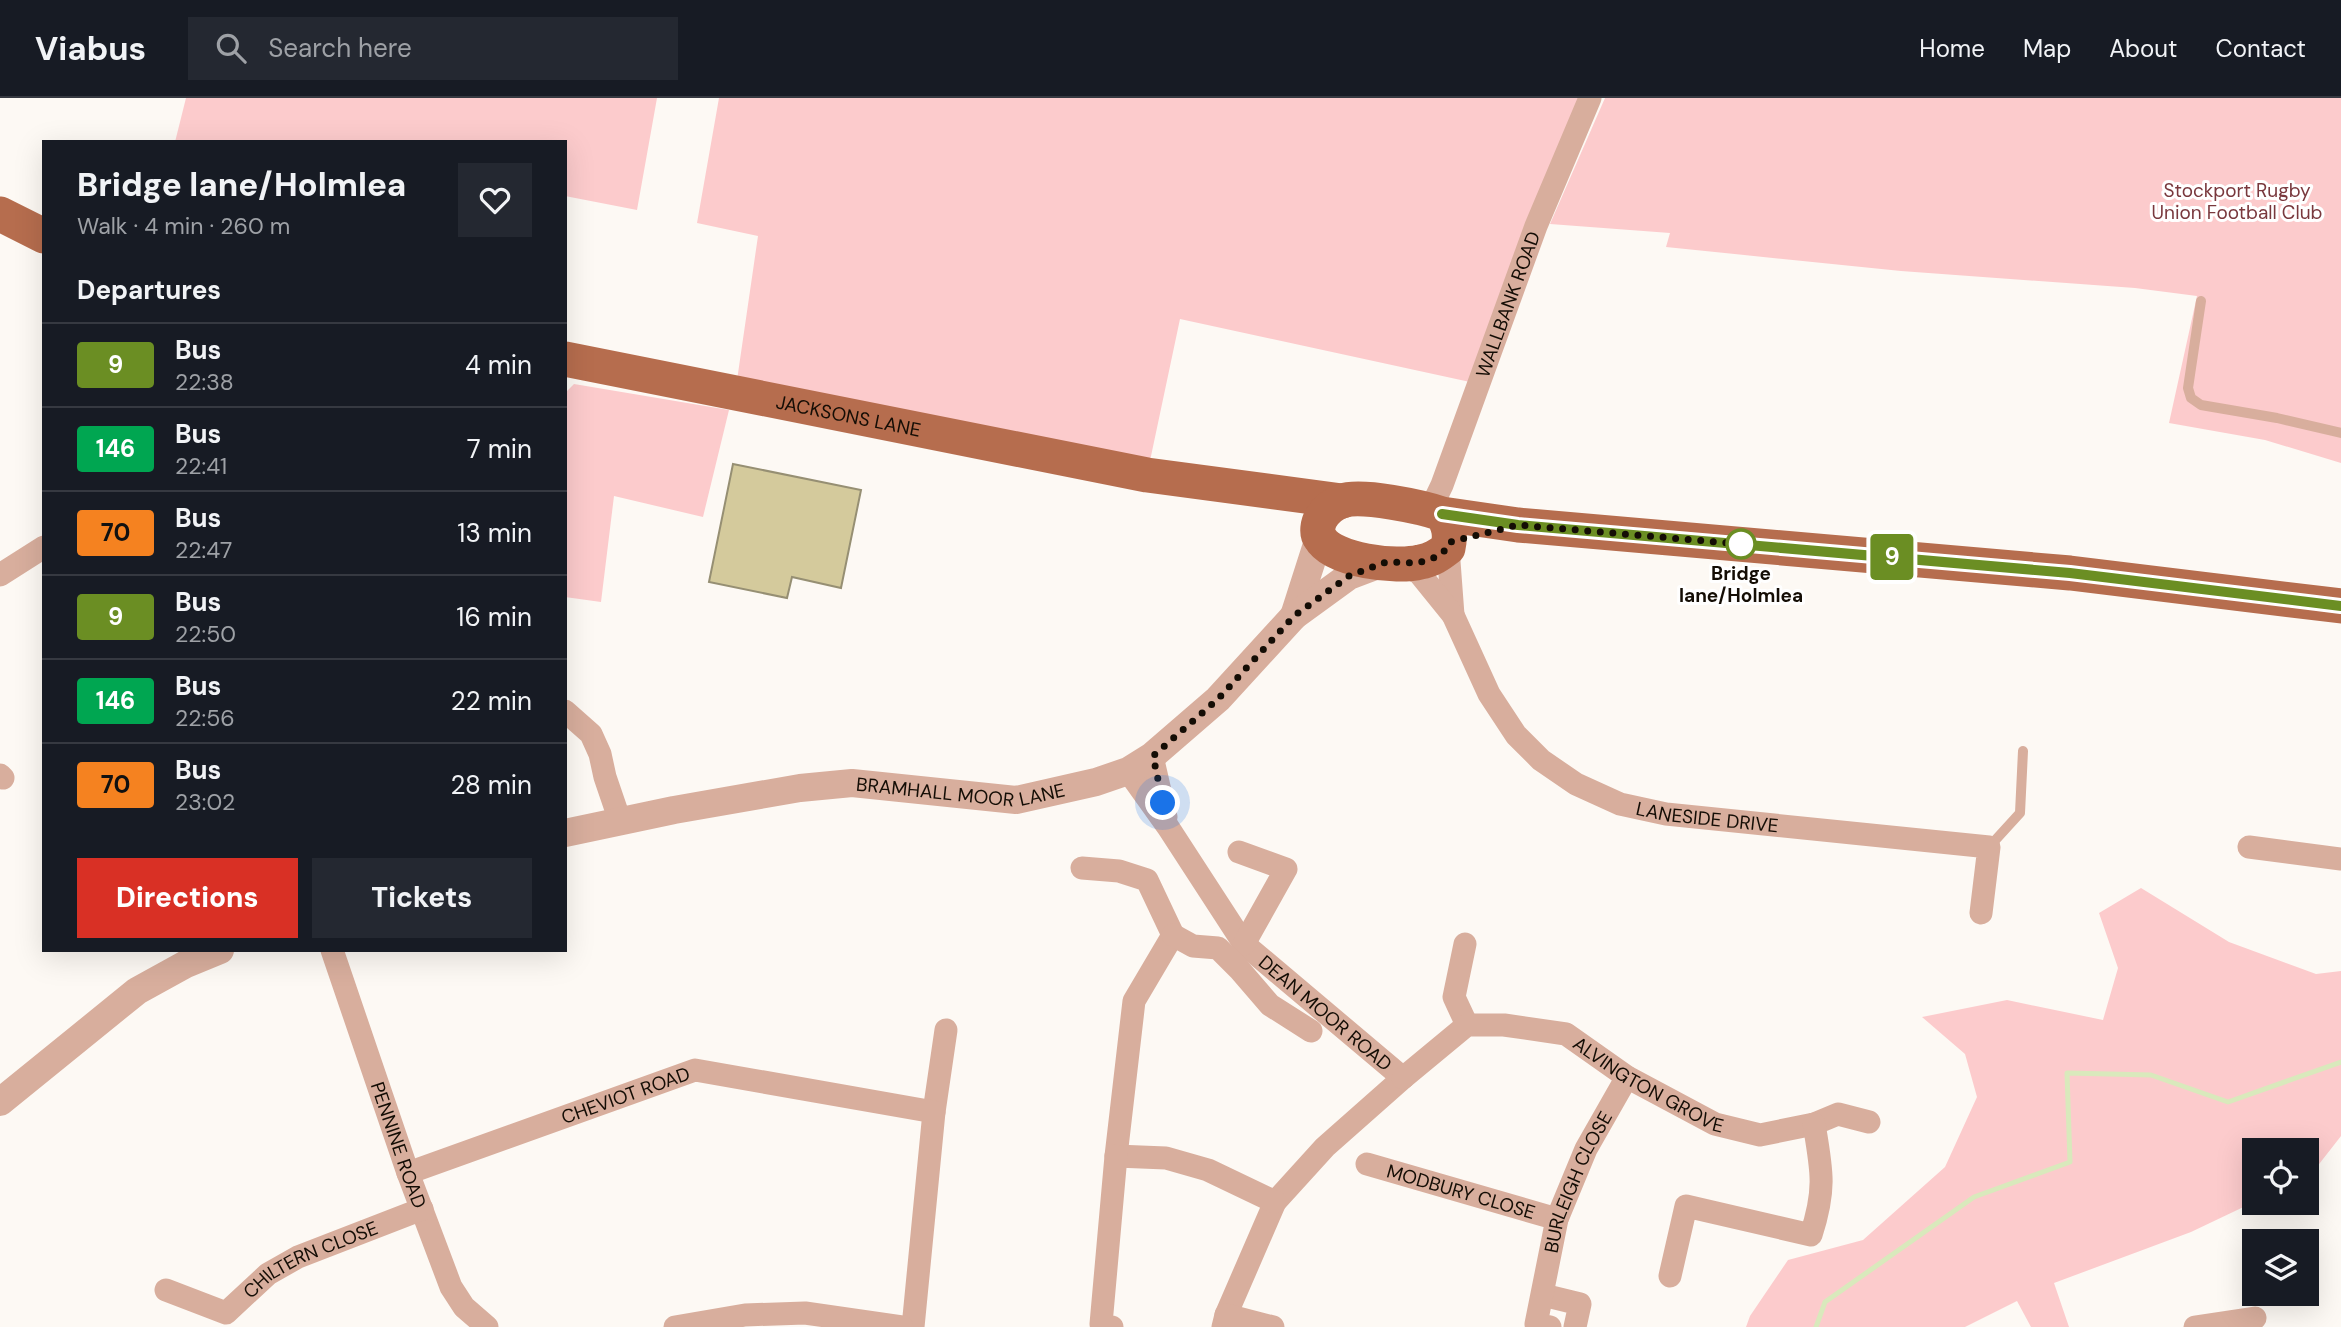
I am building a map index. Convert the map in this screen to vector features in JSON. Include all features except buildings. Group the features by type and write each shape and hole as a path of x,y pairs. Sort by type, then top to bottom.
{"main road":[{"path":"0,214 42,235"},
{"name":"JACKSONS LANE","path":"567,359 1130,471 1342,501 1359,499 1442,528 1518,525 2070,573 2341,606"},
{"name":"JACKSONS LANE","path":"1130,471 1276,509 1319,535 1330,549 1349,558 1418,563 1436,557 1442,528"},
{"path":"1319,535 1319,521 1327,509 1342,501"}],"street":[{"name":"WALLBANK ROAD","path":"1442,528 1442,485 1536,226 1590,98"},
{"name":"LANESIDE DRIVE","path":"1442,528 1453,615"},
{"name":"BRAMHALL MOOR LANE","path":"1294,616 1319,535"},
{"path":"0,575 42,548"},
{"name":"LANESIDE DRIVE","path":"1393,563 1419,573 1453,615 1489,694 1516,735 1541,760 1576,784 1620,804 1666,814 1989,848"},
{"name":"BRAMHALL MOOR LANE","path":"567,833 800,788 852,783 1016,800 1096,782 1128,771 1153,756 1218,699 1294,616 1349,576 1393,563"},
{"path":"567,713 591,734 600,754 620,821"},
{"name":"DEAN MOOR ROAD","path":"1153,756 1168,827"},
{"name":"DEAN MOOR ROAD","path":"1128,771 1244,944 1403,1078 1325,1147 1275,1202 1225,1321"},
{"path":"2249,847 2341,859"},
{"path":"1981,913 1989,848"},
{"path":"1238,852 1286,869 1244,944"},
{"path":"1082,868 1119,871 1147,880 1173,936 1193,946 1218,947 1270,1004 1311,1031"},
{"path":"1104,1326 1116,1156 1135,1001 1173,936"},
{"path":"1403,1078 1467,1025 1454,996 1465,944"},
{"path":"0,1102 137,991 186,964 215,952"},
{"name":"PENNINE ROAD","path":"333,952 408,1173 451,1287 464,1307 487,1327"},
{"name":"ALVINGTON GROVE","path":"1467,1025 1504,1025 1566,1034 1627,1077 1715,1124 1760,1135 1814,1124 1838,1114 1869,1122"},
{"path":"913,1327 934,1112 946,1030"},
{"name":"CHEVIOT ROAD","path":"408,1173 695,1070 934,1112"},
{"name":"BURLEIGH CLOSE","path":"1550,1327 1536,1324 1557,1219 1586,1149 1627,1077"},
{"path":"1670,1276 1686,1206 1811,1235 1820,1207 1823,1175 1814,1124"},
{"path":"1116,1156 1166,1158 1197,1167 1275,1202"},
{"name":"MODBURY CLOSE","path":"1367,1164 1557,1219"},
{"name":"CHILTERN CLOSE","path":"166,1290 226,1312 268,1274 298,1257 422,1209"},
{"path":"1543,1295 1580,1304 1575,1327"},
{"path":"676,1327 745,1315 805,1313 902,1327"},
{"path":"2195,1327 2255,1318"},
{"path":"1225,1321 1273,1327"}],"lane":[{"path":"2201,300 2188,388 2191,398 2201,405 2277,418 2341,433"},
{"path":"1989,848 2020,813 2023,751"}],"green space":[{"path":"186,98 657,98 637,210 567,196 567,140 176,140"},
{"path":"719,98 1582,98 1470,382 1180,319 1147,475 735,394 758,236 697,223"},
{"name":"Stockport Rugby Union Football Club","path":"1605,98 2341,98 2341,463 2265,440 2169,423 2197,296 2135,288 1901,271 1666,247 1670,233 1550,224"},
{"path":"574,384 729,410 703,517 614,496 601,602 567,597 567,391"},
{"path":"2141,888 2229,942 2316,974 2341,971 2341,1136 2319,1164 2319,1138 2242,1138 2242,1208 2191,1232 2054,1283 2069,1327 2031,1327 2017,1301 1965,1327 1746,1327 1750,1316 1788,1260 1863,1240 1945,1167 1977,1097 1965,1054 1922,1017 2007,1000 2103,1020 2118,968 2099,913"}],"waterway":[{"path":"1816,1327 1825,1302 1974,1197 2070,1162 2067,1073 2151,1075 2228,1102 2341,1062"}],"bus line":[{"name":"9","path":"1442,514 1518,525 2070,573 2341,606"}],"place":[{"name":"Bridge lane/Holmlea","path":"1741,544"}],"route":[{"path":"1163,803 1153,756 1218,699 1294,616 1349,576 1386,562 1418,563 1436,557 1448,548 1450,542 1518,525 1741,544"}]}
